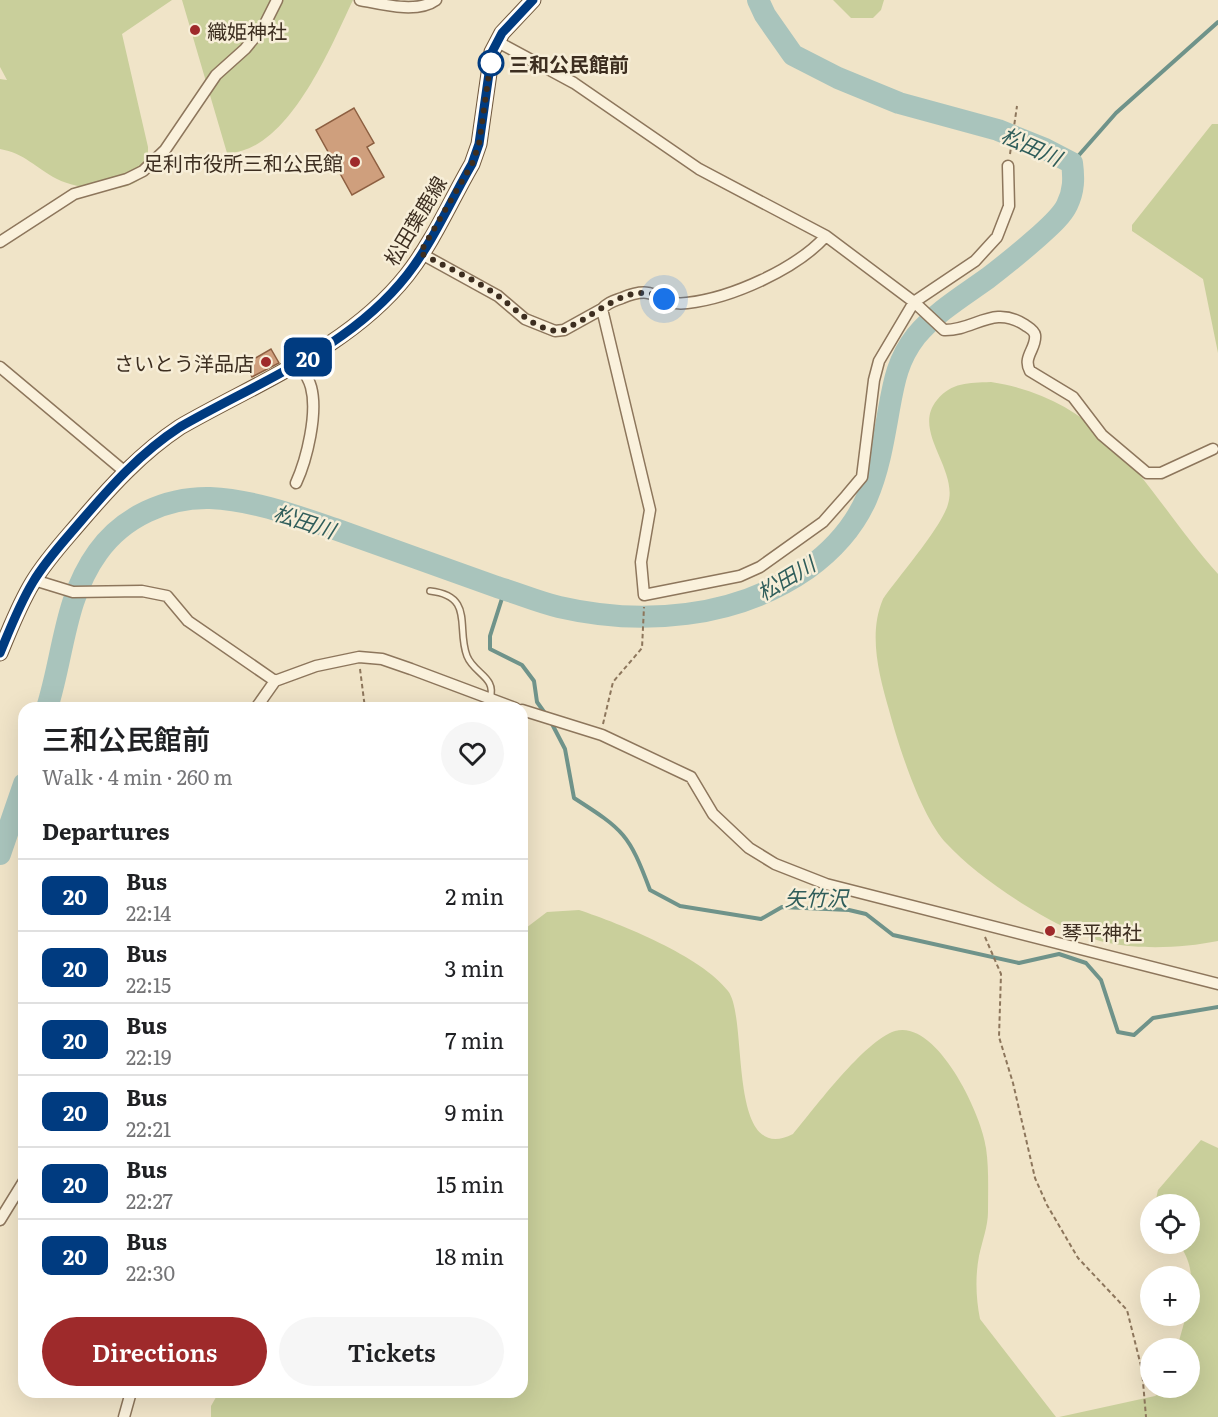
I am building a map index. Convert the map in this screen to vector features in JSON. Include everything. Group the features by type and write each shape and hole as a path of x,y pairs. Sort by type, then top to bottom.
{"main road":[{"name":"松田葉鹿線","path":"0,653 19,607 34,580 51,556 124,471 156,443 180,427 333,342 364,319 408,274 472,164 479,144 492,52 496,41 529,1"}],"street":[{"path":"0,242 74,194 127,179 149,165 165,150 216,75 245,49 264,26 277,0"},
{"path":"360,0 409,6 429,5 436,0"},
{"path":"496,41 574,83 699,169 826,236 946,330 977,320 1005,317 1034,331 1036,337 1028,358 1030,371 1073,397 1102,435 1147,473 1161,473 1213,449"},
{"path":"602,309 650,510 641,562 644,595 740,576 779,556 823,522 862,477 874,380 879,361 915,304 975,261 997,237 1009,206 1008,166"},
{"path":"420,253 498,296 525,319 555,331 564,330 602,309 610,302 641,291 682,304 731,294 756,284 806,254 826,236"},
{"path":"296,483 306,461 313,397 311,385 298,362"},
{"path":"0,367 124,471"},
{"path":"34,580 73,592 142,591 167,596 188,621 275,681"},
{"path":"260,702 275,681 316,666 357,658 382,659 498,702"},
{"path":"528,712 602,735 691,777 713,814 749,848 775,864 826,884 913,908 977,921 1218,984"},
{"path":"0,1221 18,1191"},
{"path":"124,1417 129,1398"}],"lane":[{"path":"430,591 451,597 458,606 463,618 468,657 493,688 490,699"}],"path":[{"path":"1008,166 1017,106"},
{"path":"602,735 610,688 619,673 642,648 644,595"},
{"path":"357,658 364,702"},
{"path":"977,921 1001,974 999,1037 1013,1083 1035,1178 1047,1205 1078,1258 1127,1310 1142,1370 1146,1417"}],"green space":[{"path":"0,0 172,0 122,34 148,147 147,168 137,181 128,186 116,188 77,186 57,179 16,154 0,149 0,79 7,80 0,67"},
{"path":"182,0 353,0 320,69 288,117 269,136 249,148 227,153"},
{"path":"833,0 884,0 881,10 873,18 851,18"},
{"path":"1212,124 1218,124 1218,353 1203,279 1132,231 1132,225"},
{"path":"991,382 1032,392 1067,409 1097,430 1146,483 1218,574 1218,941 1176,947 1118,945 1085,936 1064,927 1020,902 978,873 961,858 937,832 912,781 885,697 877,654 876,626 883,599 929,538 948,504 950,491 932,437 929,424 930,412 943,394 955,387 968,383"},
{"path":"579,910 616,924 680,954 716,978 728,991 734,1006 743,1085 749,1111 758,1130 772,1139 793,1134 855,1061 883,1037 895,1031 911,1031 926,1040 941,1054 967,1093 983,1133 986,1148 988,1217 979,1256 977,1280 980,1319 1056,1417 211,1417 211,1406 216,1398 528,1398 528,926 547,912"},
{"path":"1201,1140 1218,1148 1218,1417 1059,1417 1146,1398 1200,1398 1200,1338 1180,1338 1183,1326 1200,1326 1200,1266 1189,1266 1185,1254 1200,1254 1200,1194 1157,1194 1158,1190"}],"building":[{"name":"足利市役所三和公民館","path":"354,108 374,143 367,147 384,177 352,195 316,130"},
{"path":"271,349 279,363 252,377 245,364"}],"waterway":[{"name":"松田川","path":"49,702 71,608 87,570 98,552 108,540 133,519 162,505 177,501 226,499 273,509 543,603 590,613 622,616 655,617 687,614 749,599 779,586 807,569 828,552 857,517 874,479 895,380 910,345 932,319 1007,263 1058,218 1071,195 1072,163 998,130 899,103 838,78 793,55 765,15 758,0"},
{"path":"1072,163 1116,113 1218,22"},
{"name":"矢竹沢","path":"505,589 490,636 490,649 522,665 534,681 537,702 547,716"},
{"name":"矢竹沢","path":"551,722 565,749 574,798 604,818 623,835 636,856 650,890 680,906 761,919 782,907 849,910 866,914 893,935 1019,963 1059,954 1086,963 1101,980 1118,1032 1134,1035 1153,1018 1218,1007"},
{"name":"松田川","path":"0,854 18,802"}],"bus line":[{"name":"20","path":"0,653 19,607 34,580 51,556 124,471 156,443 180,427 333,342 364,319 408,274 472,164 479,144 492,52 496,41 533,0"}],"place":[{"name":"織姫神社","path":"195,30"},
{"name":"三和公民館前","path":"491,63"},
{"name":"足利市役所三和公民館","path":"355,162"},
{"name":"さいとう洋品店","path":"266,362"},
{"name":"琴平神社","path":"1050,931"}],"route":[{"path":"491,63 491,60 479,144 472,164 420,253 498,296 525,319 555,331 564,330 598,312 606,304 635,292 647,291 664,299"}]}
